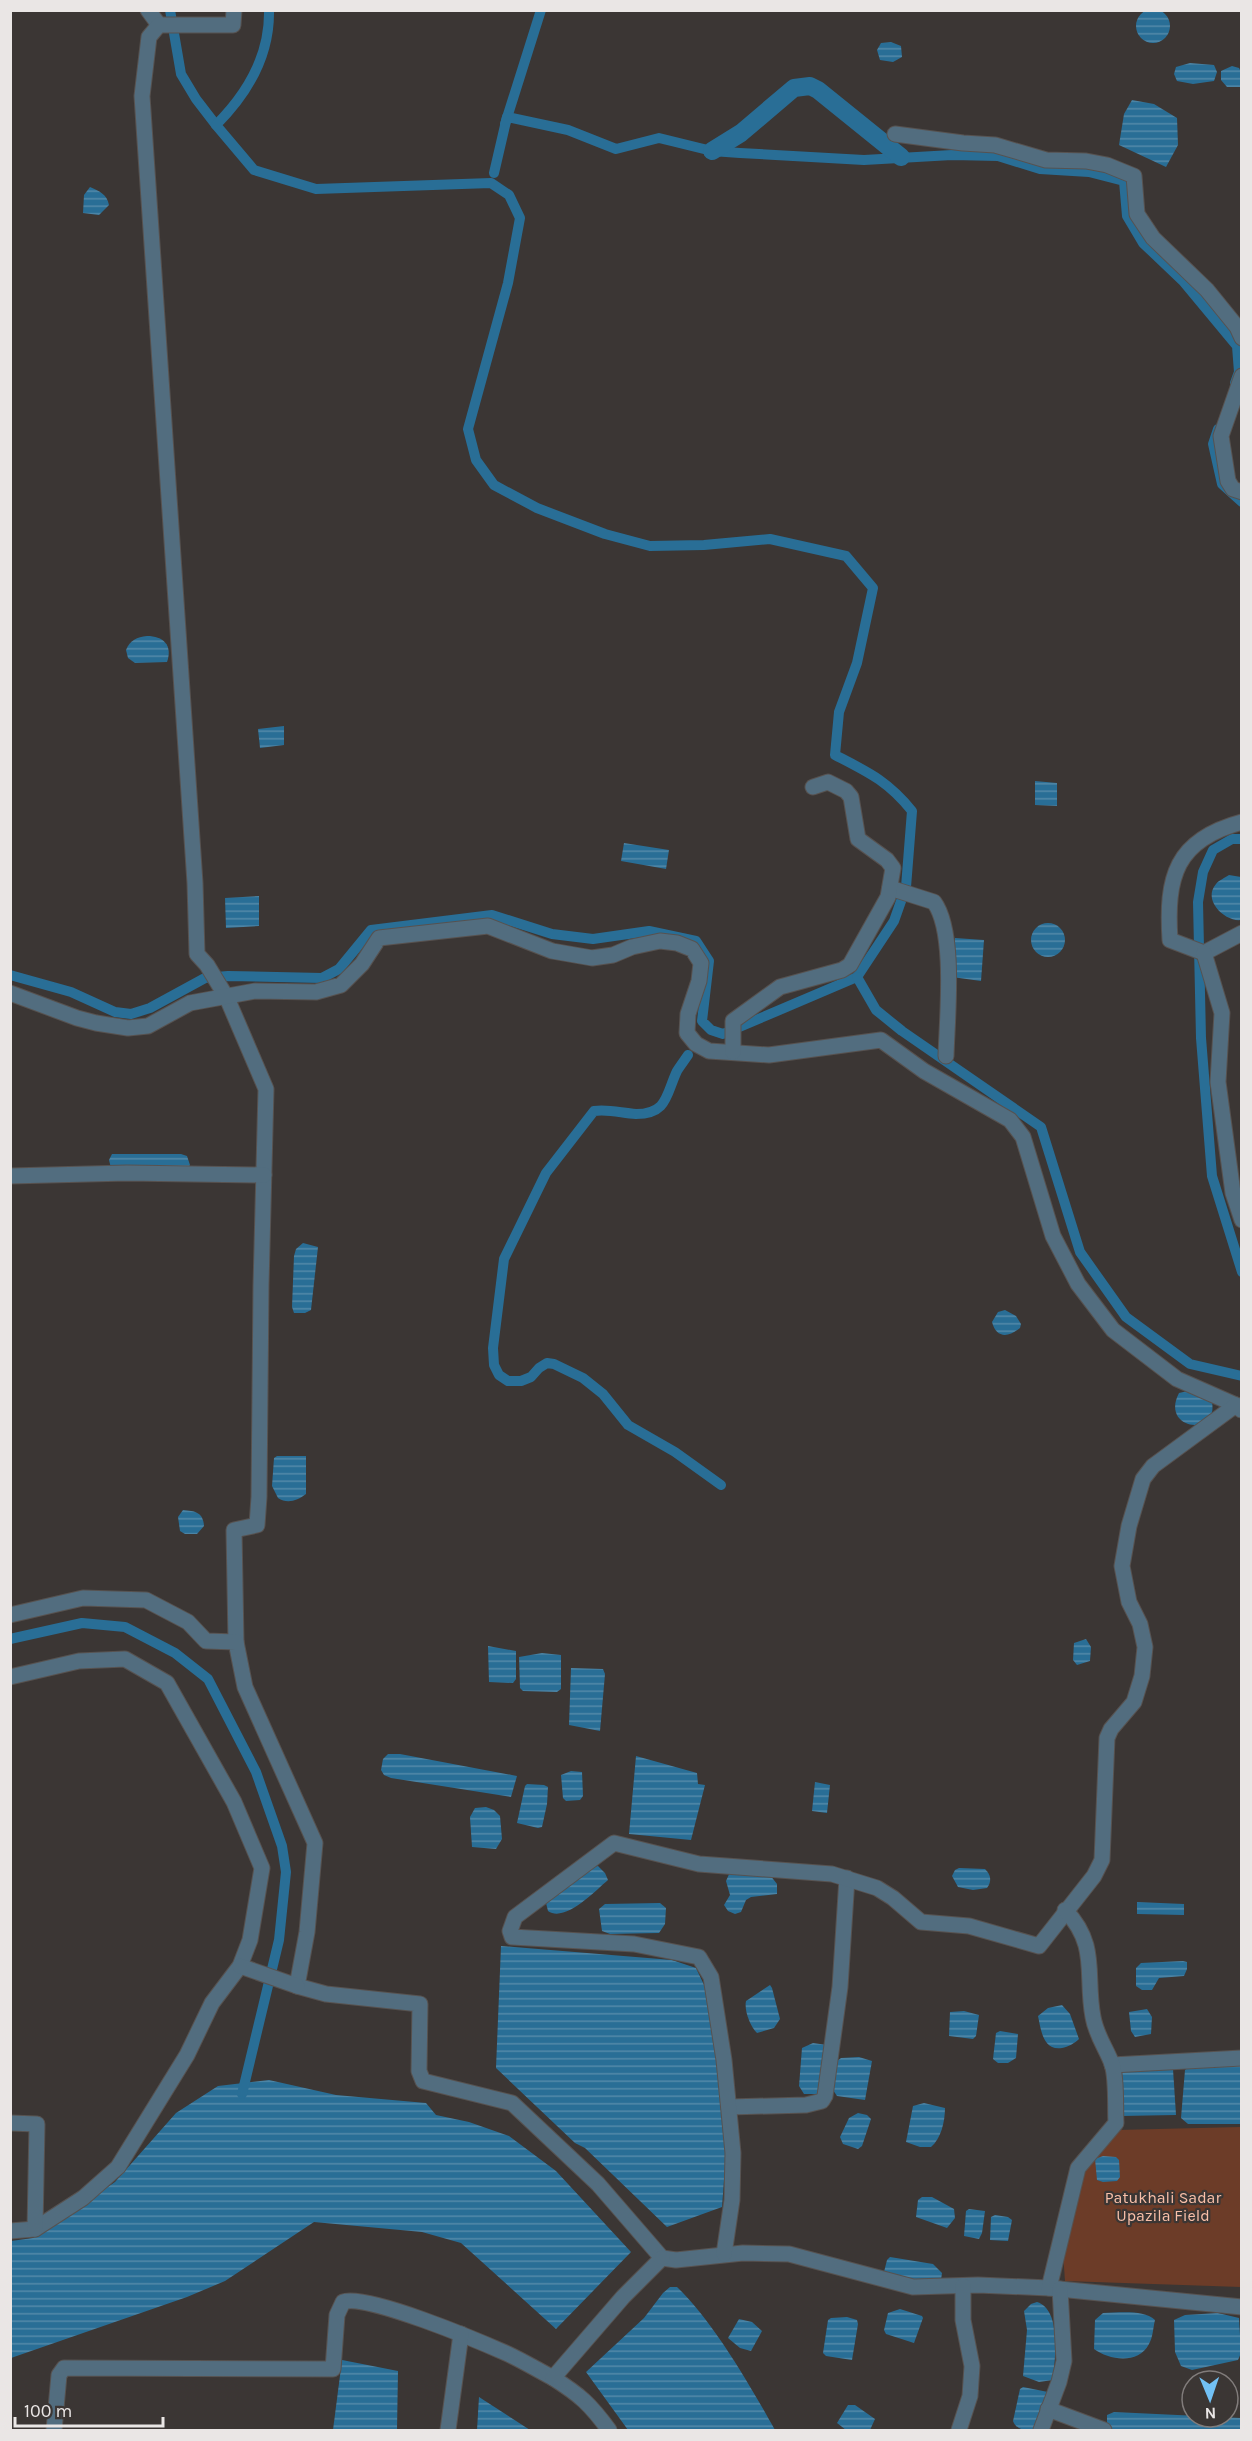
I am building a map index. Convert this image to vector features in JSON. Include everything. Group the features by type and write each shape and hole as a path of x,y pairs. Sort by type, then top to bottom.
{"street":[{"path":"148,10 159,25"},
{"path":"233,18 159,25 149,37 142,96 195,883 197,954 207,965 225,994 266,1089 259,1497 257,1525 234,1530 236,1642 248,1697 315,1843 307,1932 297,1986"},
{"path":"895,134 995,145 1046,160 1086,161 1107,165 1134,176 1137,214 1153,238 1207,290 1237,327 1242,338"},
{"path":"1242,376 1221,436 1228,480 1233,489 1242,492"},
{"path":"732,1052 733,1021 749,1007 780,987 842,970 850,965 878,917 890,888 893,868 887,860 858,839 851,797 846,791 828,782 813,787"},
{"path":"1242,822 1222,827 1208,835 1180,860 1173,882 1169,915 1170,940 1204,953 1242,933"},
{"path":"890,888 934,902 942,915 948,984 946,1056"},
{"path":"10,993 77,1018 128,1028 148,1026 190,1003 225,994 255,991 316,992 341,984 362,964 379,938 488,926 552,951 592,958 613,955 633,947 660,941 677,943 692,949 701,963 699,981 688,1014 687,1033 696,1044 709,1051 769,1055 881,1040 924,1071 1010,1120 1023,1137 1053,1236 1078,1284 1113,1330 1177,1379 1239,1407"},
{"path":"1204,953 1222,1013 1218,1082 1233,1193 1242,1220"},
{"path":"10,1176 127,1173 264,1175"},
{"path":"724,2254 732,2200 733,2153 711,1977 699,1957 634,1944 512,1937 510,1931 515,1917 614,1843 699,1864 832,1874 876,1888 894,1898 921,1922 969,1926 1039,1946 1094,1876 1101,1860 1107,1738 1111,1729 1134,1702 1142,1676 1144,1647 1140,1624 1129,1602 1122,1566 1143,1479 1153,1466 1239,1407"},
{"path":"10,1616 83,1598 146,1600 188,1622 206,1641 236,1642"},
{"path":"10,1677 79,1661 125,1659 167,1683 234,1802 262,1868 250,1940 240,1966 212,2003 187,2055 118,2167 83,2198 34,2229 10,2231"},
{"path":"729,2108 816,2104 825,2096 840,1987 847,1878"},
{"path":"1041,2430 1059,2382 1064,2361 1054,2288 1078,2168 1116,2123 1112,2065 1100,2042 1092,2017 1086,1942 1075,1920 1065,1910"},
{"path":"240,1966 326,1994 420,2004 419,2071 423,2081 512,2103 598,2184 662,2258 676,2260 724,2254 789,2254 914,2287 1054,2288 1242,2307"},
{"path":"1112,2065 1242,2058"},
{"path":"10,2123 37,2124 34,2229"},
{"path":"553,2378 629,2291 662,2258"},
{"path":"959,2430 970,2396 972,2366 963,2320 963,2286"},
{"path":"54,2430 59,2375 64,2368 333,2369 337,2315 340,2306 348,2300 377,2306 461,2334 510,2355 579,2394 595,2409 609,2430"},
{"path":"447,2430 461,2334"},
{"path":"1048,2409 1104,2430"}],"green space":[{"name":"Patukhali Sadar Upazila Field","path":"1241,2127 1241,2287 1065,2281 1063,2253 1086,2169 1116,2130"}],"water":[{"path":"1153,9 1165,14 1170,26 1165,38 1153,43 1141,38 1136,26 1141,14"},
{"path":"891,42 901,46 902,57 893,62 880,60 877,50 881,43"},
{"path":"1190,63 1214,65 1217,72 1214,81 1193,84 1177,81 1174,74 1176,67"},
{"path":"1232,66 1239,68 1241,72 1240,87 1227,87 1221,80 1221,71"},
{"path":"1132,100 1154,104 1177,118 1178,145 1166,167 1119,145 1124,114"},
{"path":"90,187 102,193 108,201 109,205 99,215 83,213 84,195"},
{"path":"147,636 158,638 168,646 167,662 135,663 128,658 126,650 132,641"},
{"path":"284,726 284,745 260,748 258,729"},
{"path":"1035,781 1057,783 1057,806 1035,805"},
{"path":"624,843 669,850 666,869 621,861"},
{"path":"1229,875 1241,877 1241,920 1235,920 1222,914 1212,897 1212,890 1216,884"},
{"path":"259,896 259,926 226,928 225,898"},
{"path":"1048,923 1060,928 1065,940 1060,952 1048,957 1036,952 1031,940 1036,928"},
{"path":"955,938 984,940 981,981 952,977"},
{"path":"112,1154 181,1154 187,1156 190,1165 188,1168 111,1168 109,1160"},
{"path":"303,1243 318,1247 311,1310 305,1313 294,1313 292,1307 294,1256 296,1249"},
{"path":"1005,1310 1016,1316 1021,1324 1016,1331 1003,1335 996,1331 992,1322 998,1312"},
{"path":"1188,1391 1211,1398 1212,1411 1208,1419 1201,1424 1192,1425 1184,1422 1177,1415 1175,1406 1179,1393"},
{"path":"277,1456 306,1456 306,1494 296,1500 281,1500 272,1486 274,1458"},
{"path":"183,1510 195,1512 202,1518 204,1526 197,1534 185,1534 180,1531 178,1517"},
{"path":"1086,1639 1091,1647 1090,1661 1077,1665 1073,1660 1074,1643"},
{"path":"488,1646 516,1651 516,1679 513,1683 489,1682"},
{"path":"542,1653 561,1655 561,1689 557,1692 523,1691 520,1688 519,1657"},
{"path":"571,1668 603,1669 605,1674 600,1731 569,1725"},
{"path":"388,1754 400,1754 517,1776 511,1797 391,1778 384,1775 381,1770 383,1759"},
{"path":"636,1756 697,1773 698,1784 705,1785 691,1840 629,1834"},
{"path":"571,1771 582,1772 583,1796 580,1800 566,1801 563,1798 561,1775"},
{"path":"815,1782 830,1785 827,1813 812,1811"},
{"path":"527,1784 548,1787 542,1827 517,1823"},
{"path":"486,1807 494,1810 500,1816 502,1839 496,1849 472,1847 470,1817 475,1808"},
{"path":"598,1866 608,1880 588,1898 563,1913 555,1914 548,1911 546,1903 592,1867"},
{"path":"959,1868 985,1869 989,1874 990,1883 987,1888 973,1890 958,1887 952,1876"},
{"path":"730,1872 770,1875 777,1884 777,1894 751,1897 746,1900 741,1912 735,1914 728,1911 724,1905 730,1895 726,1881"},
{"path":"1137,1902 1184,1904 1184,1915 1137,1914"},
{"path":"660,1903 666,1908 665,1924 659,1933 610,1934 602,1931 599,1909 605,1904"},
{"path":"501,1946 672,1960 696,1968 705,1987 711,2016 727,2141 722,2207 667,2227 585,2148 575,2143 496,2068"},
{"path":"1187,1962 1184,1976 1159,1978 1152,1990 1142,1990 1136,1986 1136,1968 1141,1963"},
{"path":"770,1985 780,2019 774,2028 757,2033 748,2018 746,2001"},
{"path":"1062,2005 1070,2014 1079,2039 1067,2047 1056,2048 1047,2043 1044,2038 1038,2016 1048,2008"},
{"path":"1147,2009 1152,2017 1151,2034 1135,2037 1131,2031 1129,2012"},
{"path":"964,2011 979,2015 976,2036 973,2039 949,2036 950,2012"},
{"path":"1000,2031 1018,2034 1016,2058 1008,2063 998,2063 993,2059 996,2033"},
{"path":"813,2043 827,2045 820,2094 804,2094 799,2086 802,2048"},
{"path":"859,2057 872,2061 865,2100 837,2096 833,2090 837,2061 841,2058"},
{"path":"1241,2061 1241,2124 1188,2124 1181,2118 1185,2070 1192,2064"},
{"path":"1121,2068 1173,2069 1176,2115 1120,2116"},
{"path":"269,2080 336,2095 426,2103 436,2115 469,2122 509,2136 556,2171 631,2252 556,2329 461,2243 422,2232 314,2222 225,2281 187,2297 11,2358 11,2241 33,2238 115,2182 176,2113 218,2086"},
{"path":"924,2103 945,2108 942,2129 931,2147 920,2147 906,2142 913,2106"},
{"path":"858,2113 867,2115 871,2119 862,2146 858,2149 843,2144 840,2137 849,2118"},
{"path":"1103,2156 1116,2157 1119,2160 1120,2177 1117,2181 1097,2180 1095,2159"},
{"path":"922,2197 932,2197 954,2209 955,2218 947,2228 916,2217 918,2200"},
{"path":"969,2209 985,2211 979,2239 964,2236 966,2211"},
{"path":"995,2215 1012,2220 1008,2241 990,2240 991,2217"},
{"path":"890,2257 933,2264 942,2273 941,2280 920,2282 890,2275 884,2272"},
{"path":"670,2287 677,2287 691,2301 718,2336 775,2430 628,2430 586,2372 644,2318"},
{"path":"1037,2302 1045,2307 1050,2315 1055,2336 1053,2380 1039,2382 1023,2376 1027,2330 1024,2311"},
{"path":"900,2309 923,2318 914,2343 886,2334 884,2330 888,2313"},
{"path":"1103,2313 1137,2313 1155,2320 1149,2344 1144,2351 1131,2358 1115,2358 1094,2349 1095,2320"},
{"path":"1218,2313 1239,2318 1241,2353 1238,2360 1197,2369 1181,2366 1175,2352 1174,2320 1185,2315"},
{"path":"847,2317 857,2320 858,2324 852,2360 826,2356 823,2353 828,2320"},
{"path":"739,2319 752,2322 762,2331 751,2351 740,2348 728,2338"},
{"path":"342,2360 398,2371 397,2430 333,2430"},
{"path":"1023,2387 1048,2392 1036,2429 1033,2430 1019,2428 1013,2421 1020,2389"},
{"path":"479,2397 530,2430 477,2430"},
{"path":"848,2405 855,2405 875,2419 870,2430 846,2430 837,2423"},
{"path":"1114,2412 1180,2415 1180,2429 1240,2429 1241,2418 1241,2430 1118,2430 1107,2428 1107,2415"}],"waterway":[{"path":"170,10 181,74 216,125"},
{"path":"10,975 71,992 115,1012 131,1014 150,1008 205,978 228,976 322,978 339,969 371,930 492,915 552,934 593,939 649,931 696,941 709,961 702,1021 711,1030 723,1034 857,977 894,921 906,887 912,811 886,785 868,772 835,755 839,712 857,663 873,588 846,556 770,539 704,545 650,546 605,534 537,508 494,485 476,460 468,429 508,283 520,218 509,195 491,183 316,189 254,170 216,125 247,87 261,58 266,43 269,10"},
{"path":"505,124 541,10"},
{"path":"712,151 741,133 794,88 810,86 901,157"},
{"path":"494,173 507,117 568,130 616,149 659,138 712,151 864,160 952,155 998,156 1040,169 1089,172 1124,181 1127,216 1143,243 1183,281 1237,346 1239,372 1235,383"},
{"path":"1218,429 1213,444 1222,484 1242,502"},
{"path":"1242,839 1232,839 1213,850 1203,872 1198,902 1201,1038 1212,1176 1242,1272"},
{"path":"857,977 876,1010 902,1031 1041,1127 1080,1252 1126,1317 1190,1364 1242,1376"},
{"path":"688,1055 677,1071 668,1095 654,1111 636,1114 594,1111 546,1173 504,1259 493,1348 494,1365 499,1375 508,1381 521,1381 531,1377 547,1363 583,1378 603,1394 628,1425 675,1452 721,1485"},
{"path":"10,1639 82,1623 125,1627 175,1653 208,1679 256,1772 282,1846 286,1872 279,1940 242,2094"}]}
